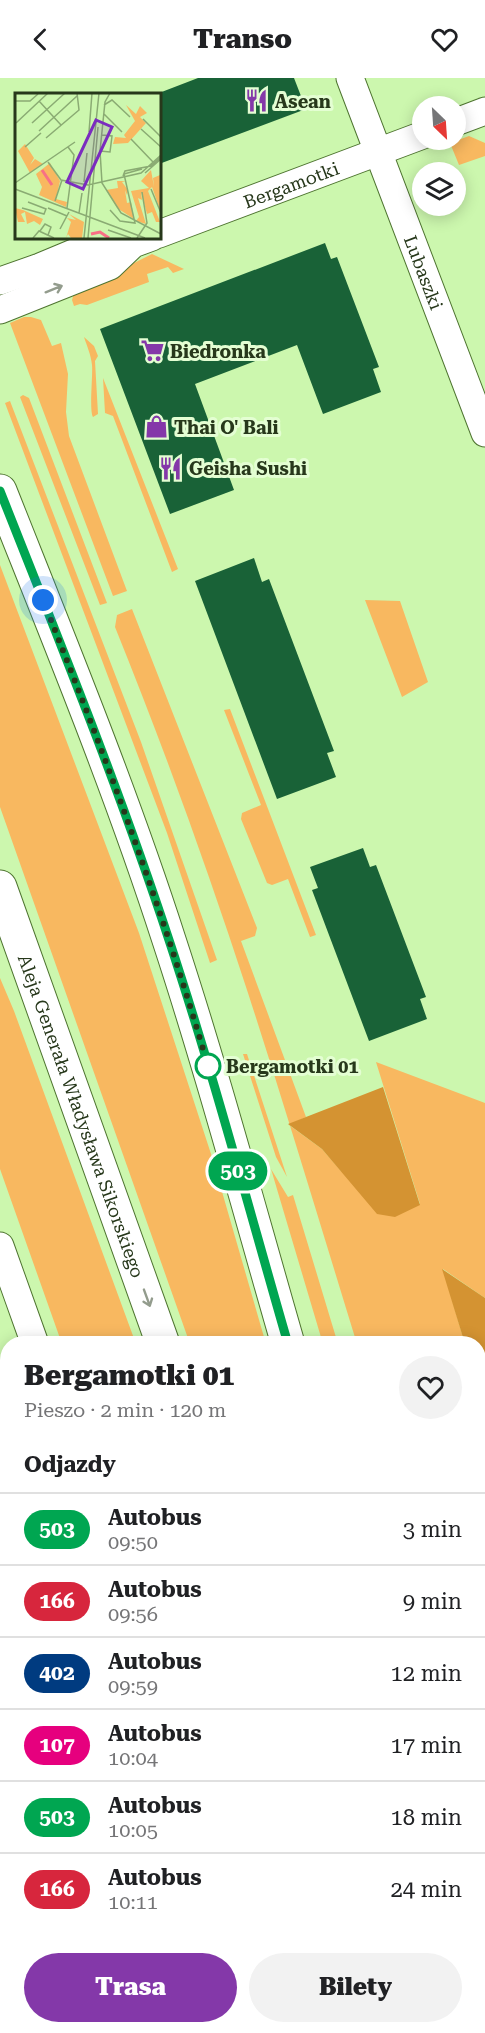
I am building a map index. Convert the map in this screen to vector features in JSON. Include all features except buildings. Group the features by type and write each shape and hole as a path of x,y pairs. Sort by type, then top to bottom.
{"main road":[{"path":"0,492 111,772 165,928 199,1036 286,1336"},
{"name":"Aleja Generała Władysława Sikorskiego","path":"0,887 160,1336"}],"street":[{"name":"Lubaszki","path":"350,78 485,433"},
{"path":"466,118 485,111"},
{"name":"Bergamotki","path":"160,234 412,139"},
{"path":"0,281 100,242 142,240"},
{"path":"0,310 110,266 142,240"},
{"path":"0,1246 32,1336"}],"shaded area":[{"path":"469,136 485,143 485,156 466,163 458,162 453,150 466,150 466,137"},
{"path":"152,254 184,269 173,273 168,267 147,274 149,282 87,305 74,306 72,300 74,293"},
{"path":"24,317 41,320 52,346 61,343 68,374 66,412 69,436 127,591 113,596 10,323"},
{"path":"84,337 94,346 98,356 95,361 98,414 93,417 91,407 92,365"},
{"path":"103,378 178,569 172,572 113,416 105,413"},
{"path":"23,395 29,398 107,603 100,605 20,397"},
{"path":"10,401 141,742 217,960 210,963 167,833 5,403"},
{"path":"0,565 139,933 212,1157 264,1336 187,1336 0,807"},
{"path":"365,600 400,601 428,682 402,697"},
{"path":"132,609 257,928 255,936 241,941 306,1117 290,1125 201,855 115,627 117,615"},
{"path":"230,709 316,935 310,937 288,879 272,885 267,883 241,819 242,813 261,805 224,710"},
{"path":"0,978 133,1336 59,1336 0,1169"},
{"path":"243,1054 247,1054 287,1177 276,1157"},
{"path":"376,1062 485,1103 485,1298 443,1269 463,1336 355,1336 290,1126 322,1149 341,1171 420,1204"},
{"path":"383,1087 420,1205 395,1217 377,1214 322,1149 288,1124"},
{"path":"271,1169 288,1197 293,1195 336,1336 321,1336"},
{"path":"442,1269 485,1298 485,1336 463,1336"}],"bus line":[{"name":"503","path":"0,491 111,772 169,939 286,1336"}],"place":[{"name":"Asean","path":"257,101"},
{"name":"Biedronka","path":"152,351"},
{"name":"Thai O' Bali","path":"156,427"},
{"name":"Geisha Sushi","path":"171,468"},
{"name":"Bergamotki 01","path":"208,1066"}],"route":[{"path":"43,600 111,772 169,939 208,1066"}]}
